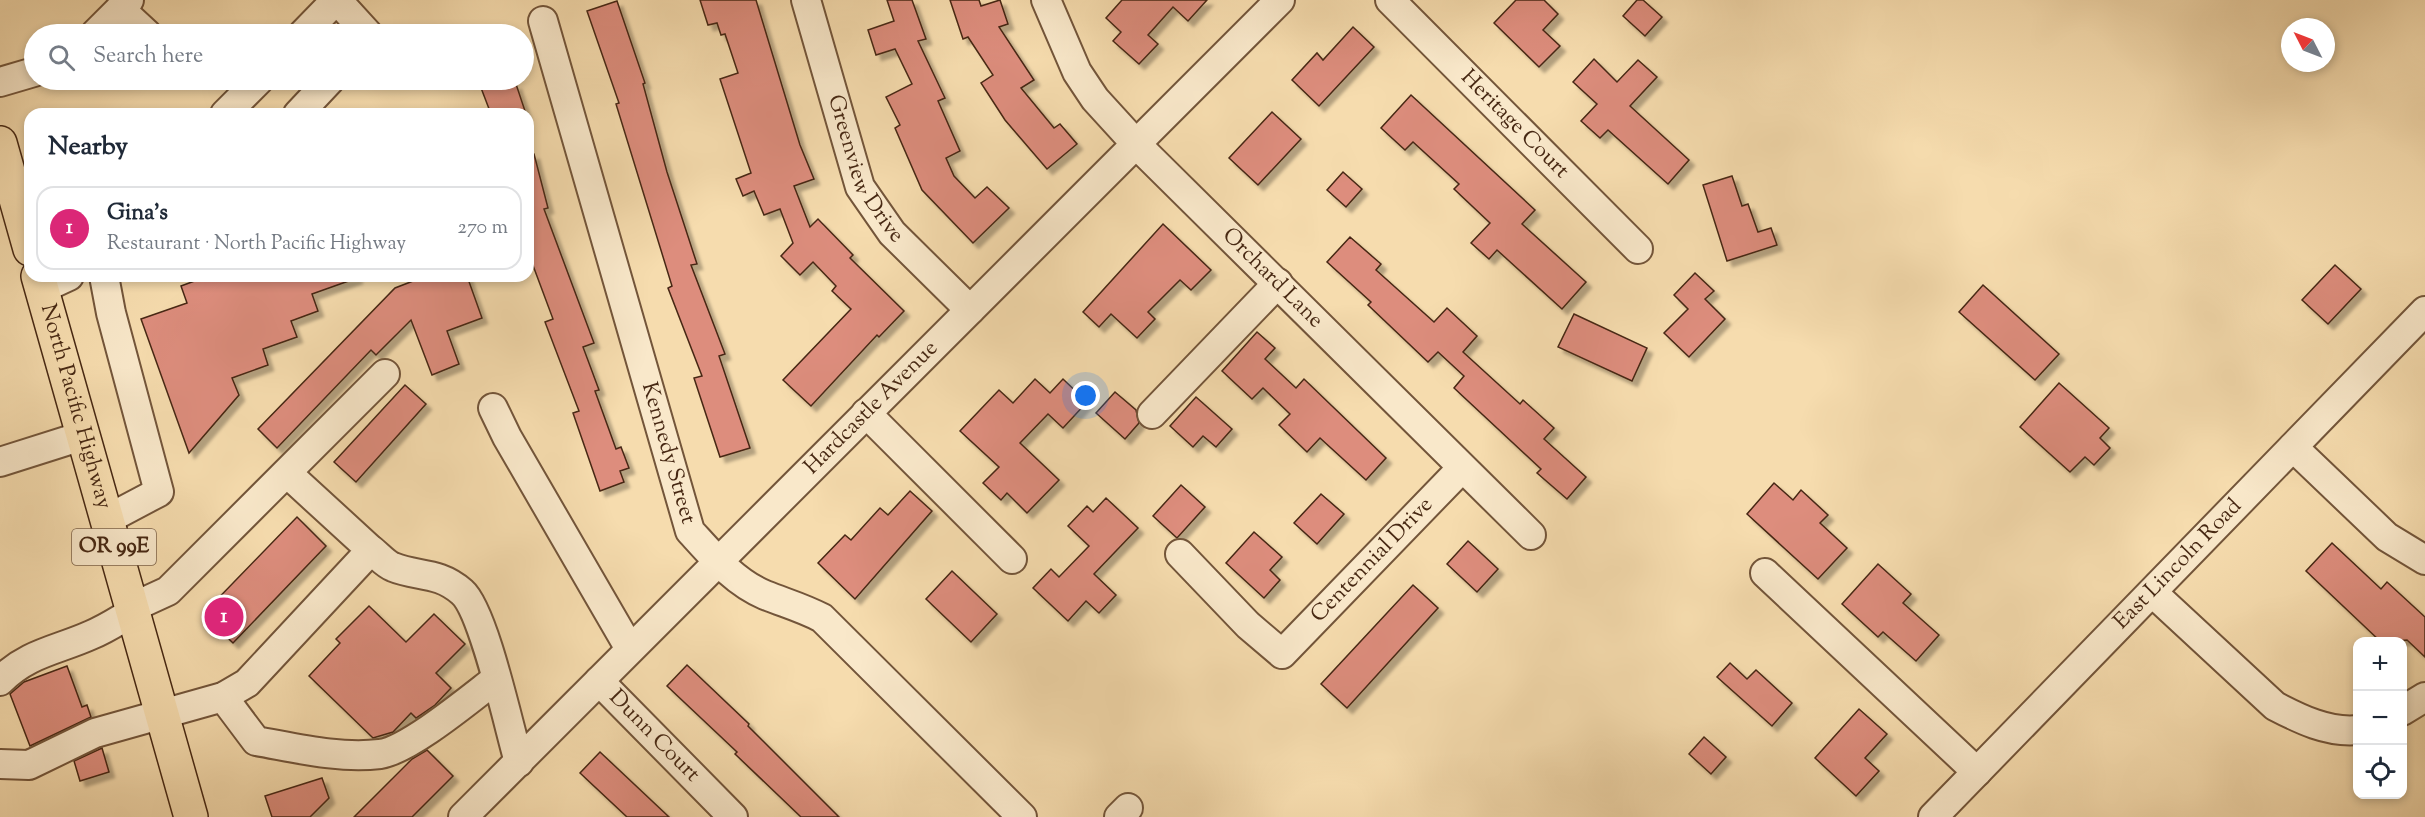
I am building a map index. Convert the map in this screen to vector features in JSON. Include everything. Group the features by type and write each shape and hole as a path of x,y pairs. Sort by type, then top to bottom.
{"main road":[{"path":"0,143 24,228"},
{"name":"North Pacific Highway","path":"49,282 82,436 191,817"}],"street":[{"path":"313,24 337,0 359,24"},
{"name":"Greenview Drive","path":"806,0 860,187 892,233 970,310"},
{"name":"Orchard Lane","path":"1046,0 1077,72 1095,99 1137,145 1531,535"},
{"name":"Hardcastle Avenue","path":"463,817 1280,0"},
{"name":"Heritage Court","path":"1390,0 1638,249"},
{"path":"105,24 125,4 140,24"},
{"name":"Kennedy Street","path":"543,21 686,523 718,562 739,580 764,594 795,604 822,618 1022,817"},
{"path":"0,82 24,75"},
{"path":"231,108 249,90"},
{"path":"304,108 321,90"},
{"path":"105,282 111,313 159,492 106,520"},
{"path":"1152,414 1278,283"},
{"name":"East Lincoln Road","path":"1933,817 2425,311"},
{"path":"0,681 9,672 44,650 91,636 168,591 385,374"},
{"path":"493,408 507,437 630,649"},
{"path":"866,413 1012,560"},
{"path":"0,462 82,436"},
{"path":"2294,447 2387,537 2425,560"},
{"name":"Centennial Drive","path":"1180,554 1248,625 1282,654 1462,468"},
{"path":"287,473 392,567 432,574 461,591 471,602 481,625 519,762"},
{"path":"0,764 29,765 94,733 222,698 247,683 371,550"},
{"path":"1765,573 1977,772"},
{"path":"2153,593 2275,706 2296,717 2330,729 2353,730"},
{"path":"222,698 256,741 327,753 381,754 412,739 439,722 496,679"},
{"name":"Dunn Court","path":"599,681 733,817"},
{"path":"2407,708 2425,697"}],"building":[{"path":"700,0 756,0 800,145 814,179 794,186 810,227 818,219 853,255 850,258 904,311 879,337 877,335 811,406 783,380 851,309 832,291 836,286 813,262 800,275 781,256 793,243 780,209 764,215 754,191 743,196 736,179 751,173 720,79 738,73 725,34 721,35 717,23 708,25"},
{"path":"887,0 912,0 926,39 918,41 945,98 938,101 960,151 946,158 954,176 975,198 987,187 1009,208 973,243 922,190 895,128 900,125 886,97 912,84 895,49 876,55 868,30 894,21"},
{"path":"950,0 979,0 981,6 1000,0 1008,24 999,27 1034,80 1021,88 1054,128 1060,124 1077,144 1047,169 1005,120 981,83 993,75 968,37 963,39"},
{"path":"1122,0 1207,0 1188,21 1173,7 1148,35 1158,44 1139,64 1113,41 1121,32 1106,18"},
{"path":"1516,0 1544,0 1558,14 1543,30 1560,46 1539,67 1494,23"},
{"path":"1637,0 1643,0 1662,17 1645,36 1623,16"},
{"path":"617,1 645,83 643,84 667,172 697,264 691,265 725,354 719,356 750,448 720,457 694,378 702,376 668,288 672,286 616,104 619,103 587,11"},
{"path":"1353,27 1374,47 1319,106 1292,80 1317,53 1323,60"},
{"path":"1594,59 1617,82 1638,60 1657,77 1630,106 1689,160 1668,184 1608,130 1600,138 1581,121 1597,104 1573,82"},
{"path":"482,90 518,90 524,108 489,108"},
{"path":"1411,95 1535,210 1522,224 1586,282 1562,309 1497,250 1489,259 1471,243 1490,223 1454,189 1459,184 1413,142 1405,150 1381,128"},
{"path":"1272,112 1301,139 1258,185 1229,158"},
{"path":"534,154 548,208 544,209 594,343 583,347 599,390 595,391 616,449 621,447 629,468 620,471 624,482 600,491 573,413 579,411 545,322 553,319 534,268"},
{"path":"1343,172 1362,189 1346,207 1327,190"},
{"path":"1732,176 1742,206 1748,204 1758,232 1771,228 1777,245 1727,261 1703,185"},
{"path":"1163,224 1211,270 1191,290 1180,280 1148,312 1155,319 1137,338 1111,314 1099,327 1083,312"},
{"path":"1350,237 1381,264 1376,270 1434,322 1447,308 1477,336 1463,352 1520,404 1523,400 1554,428 1544,439 1586,477 1567,499 1537,473 1541,469 1454,388 1464,376 1438,352 1428,362 1368,305 1371,302 1327,262"},
{"path":"2335,265 2361,289 2328,324 2302,300"},
{"path":"1695,273 1714,291 1705,299 1725,319 1689,357 1664,333 1688,309 1674,295"},
{"path":"192,282 346,282 312,294 318,311 291,321 297,337 263,349 268,365 232,378 239,395 189,453 141,319 187,303 181,286"},
{"path":"410,282 469,282 482,318 447,331 459,364 432,375 411,320 376,355 371,350 277,448 258,429 395,288"},
{"path":"1983,285 2059,354 2035,380 1959,312"},
{"path":"1574,314 1647,348 1632,381 1558,347"},
{"path":"1257,332 1275,348 1265,359 1296,388 1304,379 1386,458 1366,480 1320,438 1307,452 1279,425 1290,414 1263,388 1252,399 1222,371"},
{"path":"1035,379 1050,393 1063,379 1087,402 1063,428 1048,414 1020,443 1059,480 1027,513 1007,493 1001,500 983,483 999,467 960,431 999,390 1013,403"},
{"path":"2059,383 2109,428 2100,438 2110,448 2094,465 2085,457 2070,472 2020,427"},
{"path":"405,385 426,404 356,482 334,462"},
{"path":"1115,392 1136,410 1139,423 1125,439 1096,413"},
{"path":"1196,397 1232,429 1216,447 1203,436 1193,447 1170,426"},
{"path":"1774,483 1793,500 1801,490 1828,515 1820,523 1847,548 1818,579 1747,514"},
{"path":"1181,485 1205,507 1177,538 1153,516"},
{"path":"910,491 932,511 855,599 818,563 845,535 851,540 880,508 888,515"},
{"path":"1321,494 1344,514 1317,544 1294,523"},
{"path":"1106,498 1138,528 1094,574 1116,595 1099,613 1086,601 1068,621 1033,588 1051,569 1059,577 1089,546 1068,526 1087,506 1093,512"},
{"path":"297,517 326,546 233,643 203,614"},
{"path":"1254,532 1282,557 1270,570 1280,580 1264,598 1226,563"},
{"path":"1468,541 1498,569 1477,592 1447,564"},
{"path":"2332,543 2381,589 2387,582 2425,617 2425,657 2407,640 2407,637 2376,637 2306,571"},
{"path":"1878,564 1911,594 1903,603 1939,635 1916,661 1883,632 1878,637 1842,604"},
{"path":"952,571 997,614 971,642 926,599"},
{"path":"1413,585 1438,608 1347,708 1321,684"},
{"path":"369,606 406,642 434,614 465,644 436,673 451,688 435,705 416,718 411,713 393,732 373,738 309,676 340,643 336,639"},
{"path":"1730,663 1747,679 1756,670 1792,703 1772,726 1717,677"},
{"path":"687,665 749,724 748,726 839,817 801,817 667,686"},
{"path":"67,666 82,707 87,705 91,717 30,746 10,694 24,682"},
{"path":"1859,709 1887,734 1865,758 1879,771 1856,796 1815,758"},
{"path":"1704,737 1726,757 1711,774 1689,754"},
{"path":"102,748 109,772 80,781 74,761"},
{"path":"427,750 453,776 412,817 354,817 412,759"},
{"path":"600,752 669,817 627,817 580,773"},
{"path":"322,778 329,798 310,817 272,817 265,796"}],"place":[{"name":"Gina's","path":"224,617"}]}
